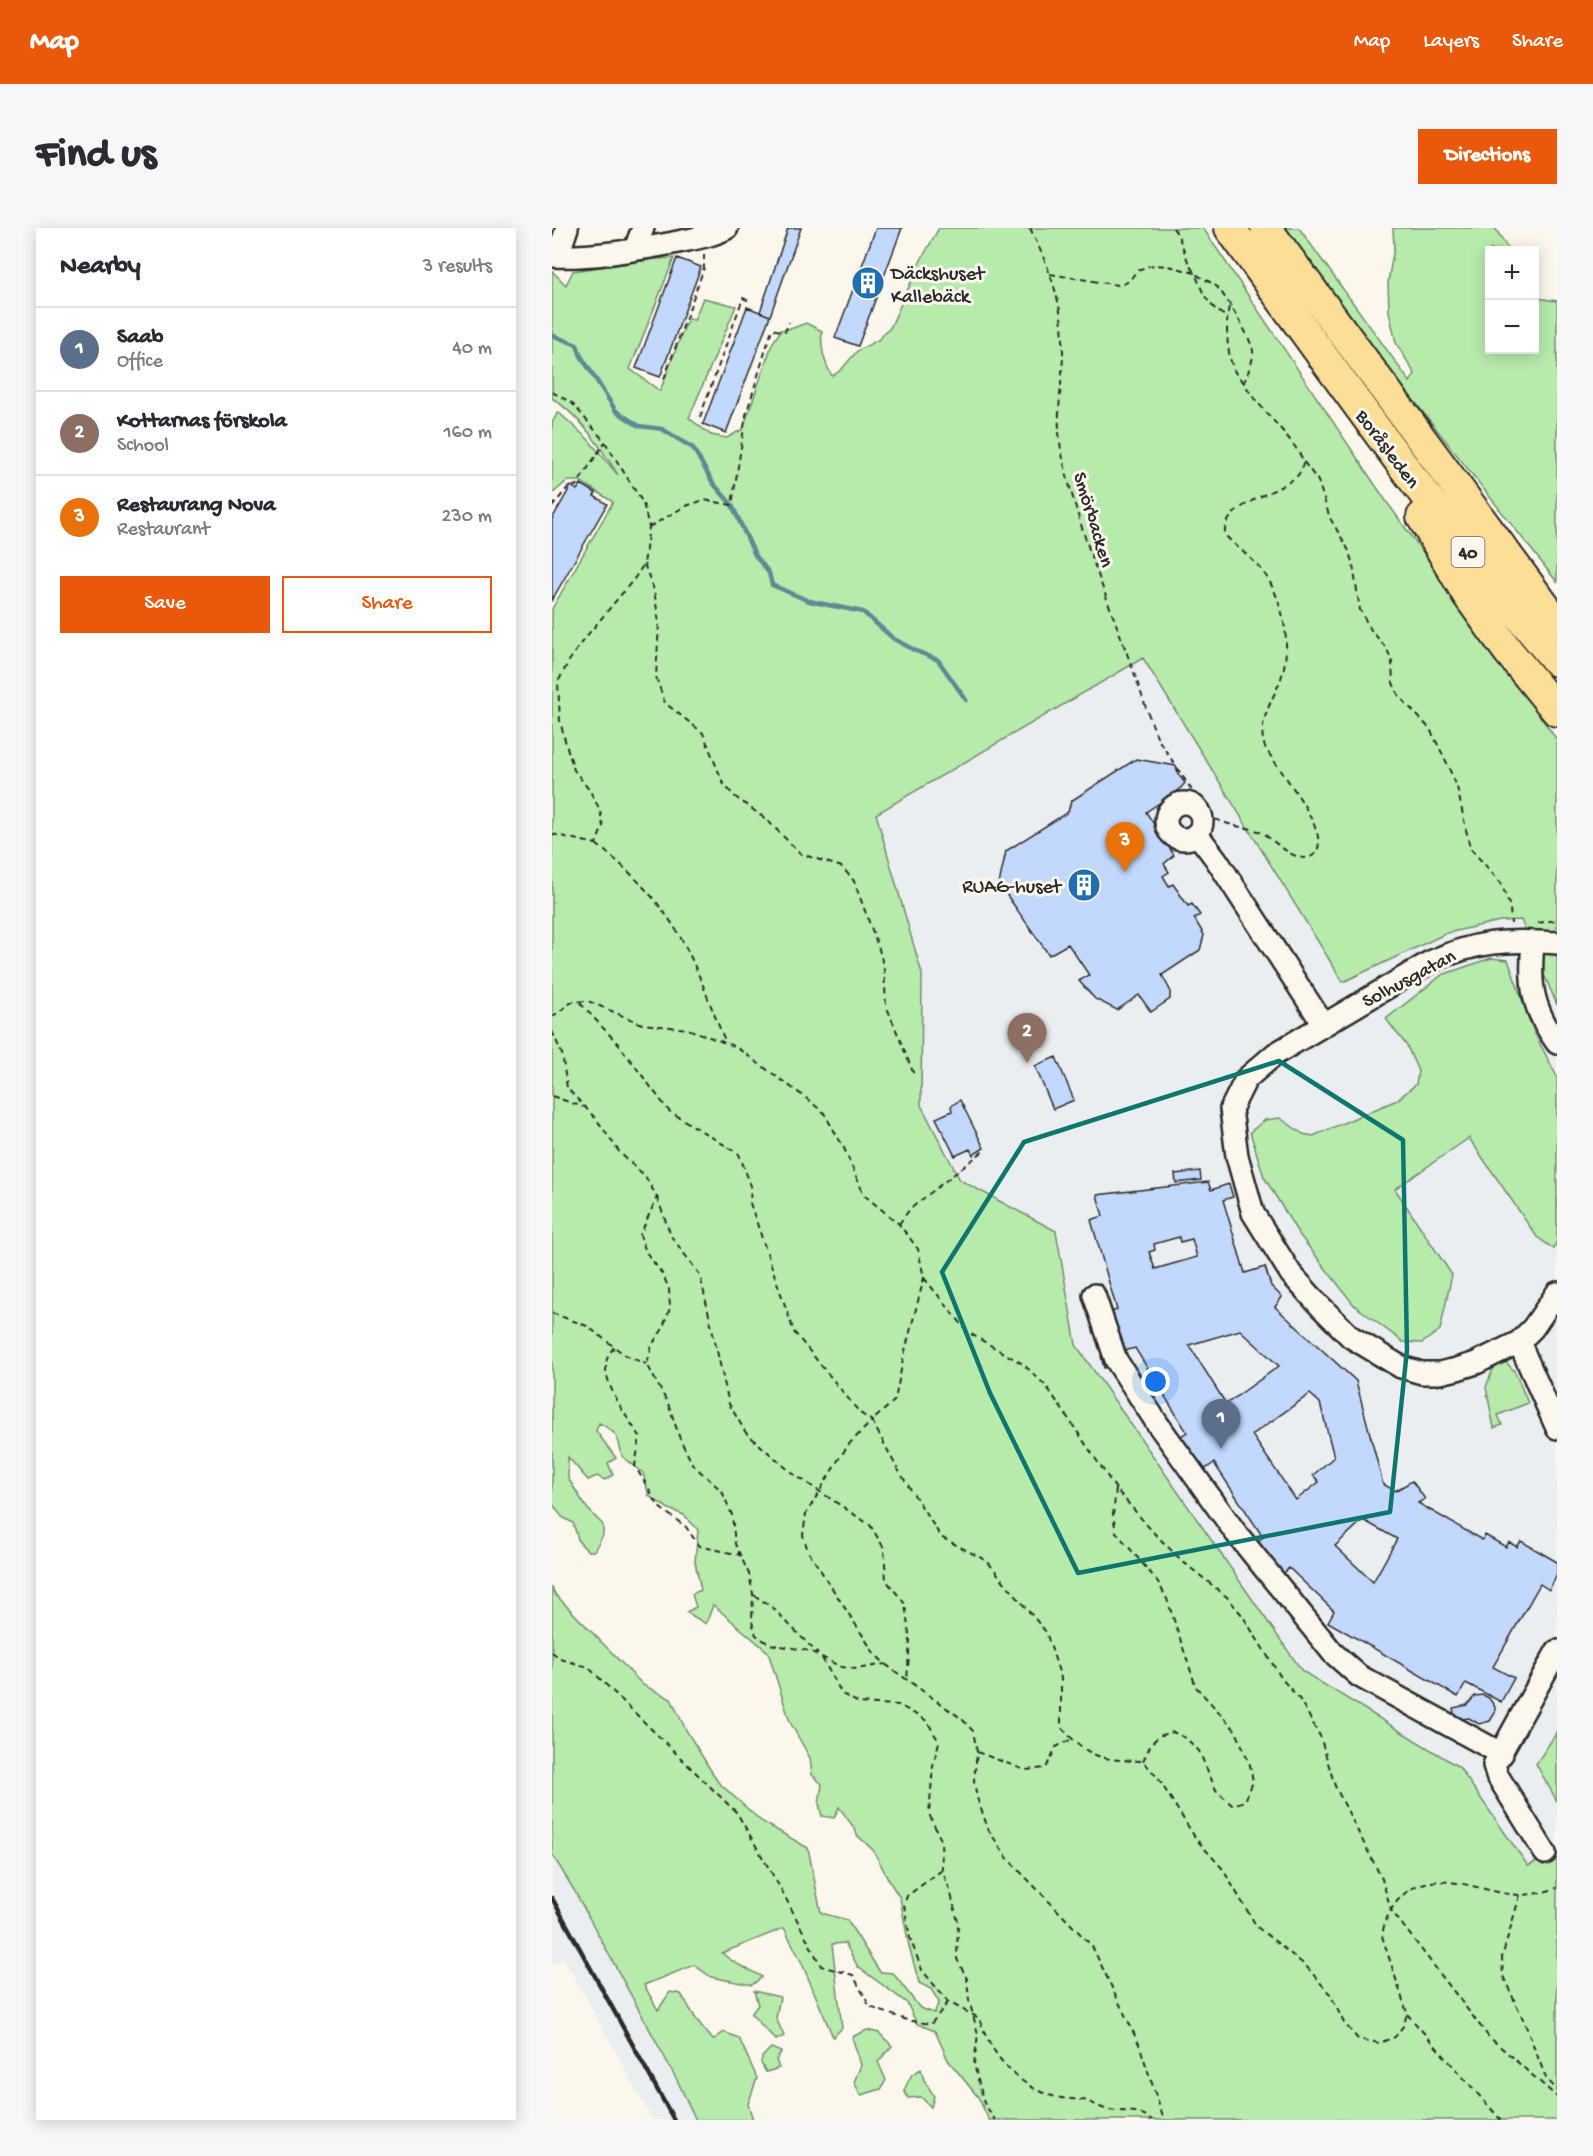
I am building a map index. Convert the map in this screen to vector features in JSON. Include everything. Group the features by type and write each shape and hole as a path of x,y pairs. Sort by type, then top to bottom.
{"highway":[{"name":"Boråsleden","path":"1230,228 1356,403 1509,605 1557,661"},
{"name":"Boråsleden","path":"1266,228 1468,505 1557,622"},
{"path":"1356,403 1467,594 1508,651 1557,711"},
{"path":"1468,505 1557,597"}],"street":[{"path":"556,256 567,228"},
{"path":"635,249 643,228"},
{"path":"556,256 635,249 703,237 727,228"},
{"path":"1196,818 1216,859 1323,1024"},
{"name":"Solhusgatan","path":"1557,943 1484,943 1453,951 1430,962 1323,1024 1259,1066 1246,1079 1231,1109 1237,1156 1253,1213 1291,1274 1351,1337 1401,1367 1422,1373 1440,1373 1476,1363 1519,1342 1533,1328 1557,1293"},
{"path":"1533,943 1530,982 1546,1029 1557,1043"},
{"path":"1094,1296 1116,1360 1157,1423 1236,1533 1333,1653 1359,1676 1502,1754"},
{"path":"1519,1342 1557,1428"},
{"path":"1545,1852 1497,1775 1494,1765 1557,1651"}],"path":[{"name":"Smörbacken","path":"1030,228 1050,274 1059,304 1063,348 1058,431 1071,496 1158,739 1193,792 1196,818"},
{"path":"1173,228 1183,242 1204,296 1214,310 1227,317"},
{"path":"664,379 704,268 703,237"},
{"path":"1050,274 1118,285 1129,283 1141,268 1157,265 1195,273 1215,286 1225,297 1245,330 1253,352 1244,383"},
{"path":"700,417 743,298 748,301"},
{"path":"1230,306 1227,317 1234,371 1268,417 1298,449 1304,462 1318,481 1330,518 1348,549 1353,565 1360,610 1371,630 1387,649 1392,662 1393,683 1399,696 1430,729 1446,761 1457,787 1470,849 1501,883 1510,907 1511,927"},
{"path":"649,527 686,506 704,500 732,505 746,415 772,329 785,332 789,322"},
{"path":"552,392 572,403 605,442 643,502 649,527 644,564 581,643 568,661 558,682 560,721 574,770 590,790 600,810 603,826 596,844"},
{"path":"552,507 564,490 570,485 576,486 605,442"},
{"path":"1196,818 1258,831 1282,848 1302,858 1310,857 1316,852 1318,845 1311,819 1291,783 1266,749 1262,737 1268,706 1279,685 1285,663 1284,626 1276,593 1262,571 1225,535 1224,527 1228,520 1246,504 1278,488 1298,474 1304,462"},
{"path":"644,564 654,590 658,612 656,677 665,703 703,733 723,783 734,796 766,819 801,854 842,867 854,881 879,949 884,969 886,1005 915,1077"},
{"path":"552,834 596,844 641,883 673,925 686,948 726,1043"},
{"path":"552,1017 572,1002 588,1001 642,1024 688,1029 736,1047 824,1113 844,1148 864,1195 899,1224 918,1250 924,1278 895,1400 850,1443 806,1514 803,1535 808,1551 874,1653 885,1664 962,1719 973,1731 977,1752 974,1781 977,1798 989,1831 1009,1860 1092,1946 1139,2044 1164,2120"},
{"path":"579,1002 619,1045 669,1112 739,1154 751,1186 750,1203 794,1332 860,1413 872,1421 897,1468 941,1537 987,1561 1046,1632 1061,1678 1061,1727 1080,1748 1107,1760 1143,1761 1158,1778 1196,1839 1222,1868 1257,1927 1306,1966 1330,1994 1344,2024 1358,2039 1379,2043 1395,2037 1404,2025 1407,2013"},
{"path":"552,1031 562,1054 567,1088 597,1120 620,1153 645,1176 657,1197 671,1236 700,1275 729,1404 746,1433 792,1473 870,1525 884,1548 886,1580 904,1604 910,1641 907,1680"},
{"path":"552,1096 585,1107"},
{"path":"899,1224 910,1209 986,1149"},
{"path":"646,1364 652,1345 662,1330 670,1308 669,1289 663,1275 646,1252 640,1235 657,1197"},
{"path":"924,1278 969,1334 1023,1364 1047,1387 1116,1489 1153,1532 1182,1561 1227,1597 1242,1615 1282,1679 1300,1700 1320,1736 1335,1786 1382,1879 1391,1911 1488,2036 1557,2097"},
{"path":"552,1313 586,1326 625,1355 646,1364 669,1406 680,1439 693,1465 722,1491 732,1515 735,1544 749,1574 753,1594 752,1622 756,1635 769,1644 810,1652 841,1667 856,1670 885,1664"},
{"path":"614,1347 606,1360 608,1378 621,1409 640,1436 634,1466 658,1507 686,1527 699,1546 740,1555"},
{"path":"1116,1489 1113,1515 1116,1532 1158,1582 1167,1599 1196,1687 1236,1731 1250,1765 1252,1782 1245,1801 1232,1805 1216,1790 1199,1751 1186,1738 1173,1732 1159,1736 1151,1744 1143,1761"},
{"path":"753,1594 773,1608 822,1657 842,1694 859,1703 899,1706 927,1721 939,1742 933,1766 929,1814 940,1840 942,1870 958,1922 957,1959 967,1979 978,2034 974,2064 984,2103 995,2120"},
{"path":"552,1652 561,1659 588,1667 736,1813 782,1892 820,1966 853,1976 870,2007 907,2020 931,2024 948,2002"},
{"path":"977,1752 1024,1770 1046,1768 1056,1747 1072,1739"},
{"path":"942,1870 907,1896 904,1905 910,1938 922,1970 948,2002 979,2018 986,2038 1007,2067 1024,2084 1056,2097 1087,2101 1097,2108 1142,2112 1152,2120"},
{"path":"1501,2120 1407,2013 1382,1936 1384,1924 1396,1902 1408,1890 1428,1883 1449,1882 1520,1895 1557,1888"},
{"path":"1520,1895 1502,1958 1503,1976 1524,2020 1546,2079 1557,2090"}],"highlighted area":[{"path":"1279,1061 1403,1140 1407,1350 1390,1512 1078,1573 990,1393 942,1272 1024,1142"}],"shaded area":[{"path":"1143,658 1343,982 1447,933 1500,921 1521,920 1557,1005 1557,1732 1536,1764 1557,1801 1557,1852 1528,1867 1459,1767 1302,1671 1076,1345 1056,1231 960,1180 921,1105 922,974 876,814"},
{"path":"552,1854 574,1890 677,2080 696,2120 653,2120 564,1958 552,1964"}],"green space":[{"path":"939,228 1203,228 1384,498 1557,740 1557,1005 1521,920 1500,921 1447,933 1343,982 1143,658 876,814 922,974 921,1105 960,1180 1056,1231 1076,1345 1302,1671 1459,1767 1528,1866 1557,1852 1557,2120 989,2120 978,2097 948,2060 935,2031 917,2024 907,2003 858,1967 845,1943 832,1944 842,2028 833,2037 801,1961 784,1928 722,1953 762,1977 752,1985 711,1977 694,1965 644,1985 658,2010 670,1992 681,1994 696,2019 713,2040 724,2032 739,2038 757,2078 748,2104 753,2120 696,2120 677,2080 574,1890 552,1854 552,1587 555,1594 643,1685 671,1699 686,1730 718,1782 761,1821 808,1848 821,1913 847,1920 880,1972 893,1973 920,2008 934,2013 939,2002 931,1989 919,1983 900,1898 873,1850 857,1835 839,1807 834,1818 822,1816 819,1804 822,1784 812,1775 810,1758 790,1722 768,1652 713,1605 706,1624 686,1612 696,1607 692,1594 701,1590 695,1562 698,1530 684,1515 669,1509 649,1496 643,1473 622,1456 616,1436 599,1423 596,1431 616,1458 608,1463 613,1475 605,1480 597,1476 588,1480 568,1457 568,1478 586,1507 603,1525 603,1535 594,1551 588,1551 579,1542 573,1523 562,1517 552,1503 552,609 613,502 580,481 567,481 552,494 552,423 558,412 588,439 618,475 581,423 552,398 552,271 566,285 573,271 674,258 630,369 660,391 688,318 694,320 703,298 736,306 689,418 711,435 727,438 743,429 772,344 781,330 806,323 822,331 823,355 832,376 841,370 857,351 878,340 890,328 921,260"},
{"path":"1286,228 1299,228 1410,382 1415,374 1396,343 1389,312 1388,282 1394,247 1393,228 1495,228 1506,246 1485,246 1485,354 1539,354 1539,298 1557,301 1557,582 1404,388"},
{"path":"1491,958 1508,960 1533,1030 1557,1077 1557,1240 1554,1249 1537,1237 1469,1138 1395,1189 1452,1275 1440,1330 1422,1343 1403,1342 1354,1305 1298,1233 1264,1177 1250,1132 1265,1120 1280,1118 1303,1134 1313,1136 1397,1100 1416,1084 1418,1071 1407,1046 1386,1019 1442,975"},
{"path":"1505,1361 1515,1372 1528,1403 1498,1415 1502,1425 1494,1428 1486,1387 1493,1369"},
{"path":"1557,1732 1557,1801 1536,1764"},
{"path":"754,1991 780,1997 776,2018 784,2036 776,2040 751,2014 758,2005"},
{"path":"867,2030 879,2033 892,2046 878,2062 886,2080 881,2089 861,2095 854,2082 861,2065 852,2037"},
{"path":"771,2048 781,2052 776,2060 779,2068 766,2072 761,2063 762,2057"},
{"path":"921,2069 924,2080 934,2096 931,2107 921,2097 908,2098 904,2090 912,2074"}],"building":[{"path":"788,228 801,228 770,316 760,312"},
{"name":"Däckshuset Kallebäck","path":"876,228 902,228 858,346 835,338"},
{"path":"677,258 701,267 660,377 636,368"},
{"path":"747,307 770,316 726,433 703,424"},
{"path":"581,484 596,493 594,496 607,504 552,600 552,519 571,486 577,490"},
{"name":"RUAG-huset","path":"1136,759 1176,766 1178,774 1185,783 1179,790 1146,812 1174,855 1164,864 1169,872 1163,876 1169,886 1173,884 1188,906 1192,904 1200,915 1194,918 1204,935 1200,950 1162,975 1170,990 1170,999 1151,1012 1139,995 1117,1010 1095,999 1079,981 1089,975 1068,944 1049,955 999,884 1006,851 1068,812 1071,801"},
{"path":"1056,1057 1074,1100 1053,1109 1035,1066"},
{"path":"960,1100 984,1148 973,1155 970,1149 955,1156 936,1118 952,1111 951,1106"},
{"path":"1200,1171 1201,1180 1176,1183 1175,1174"},
{"path":"1208,1182 1211,1190 1229,1184 1233,1197 1223,1200 1245,1273 1265,1267 1271,1286 1282,1297 1275,1307 1356,1381 1383,1484 1395,1491 1412,1481 1425,1499 1418,1503 1482,1540 1485,1535 1506,1547 1509,1542 1517,1547 1521,1541 1557,1562 1557,1575 1549,1590 1540,1584 1493,1667 1514,1678 1501,1702 1466,1683 1458,1697 1328,1622 1334,1611 1289,1568 1279,1578 1252,1547 1263,1537 1214,1463 1198,1474 1174,1441 1187,1432 1135,1348 1120,1352 1108,1313 1117,1310 1091,1220 1103,1216 1097,1195","holes":["1179,1237 1180,1242 1192,1239 1197,1257 1155,1269 1149,1252 1155,1250 1154,1244","1240,1330 1279,1366 1226,1404 1189,1345","1310,1394 1320,1403 1334,1457 1313,1475 1319,1482 1296,1500 1252,1435","1363,1520 1397,1539 1373,1582 1335,1546"]},
{"path":"1109,1354 1112,1365 1104,1368 1101,1356"},
{"path":"1483,1695 1489,1698 1495,1707 1495,1713 1490,1721 1479,1724 1469,1718 1455,1720 1453,1708 1467,1705 1475,1696"}],"waterway":[{"path":"552,335 577,345 581,356 616,411 639,426 662,429 693,448 713,483 732,505 755,555 769,573 772,585 809,601 863,612 894,639 938,660 966,700"}],"railway":[{"path":"552,1898 674,2120"}],"place":[{"name":"Däckshuset Kallebäck","path":"868,283"},
{"name":"Restaurang Nova","path":"1125,872"},
{"name":"RUAG-huset","path":"1084,885"},
{"name":"Kottarnas förskola","path":"1027,1063"},
{"name":"Saab","path":"1221,1449"}]}
